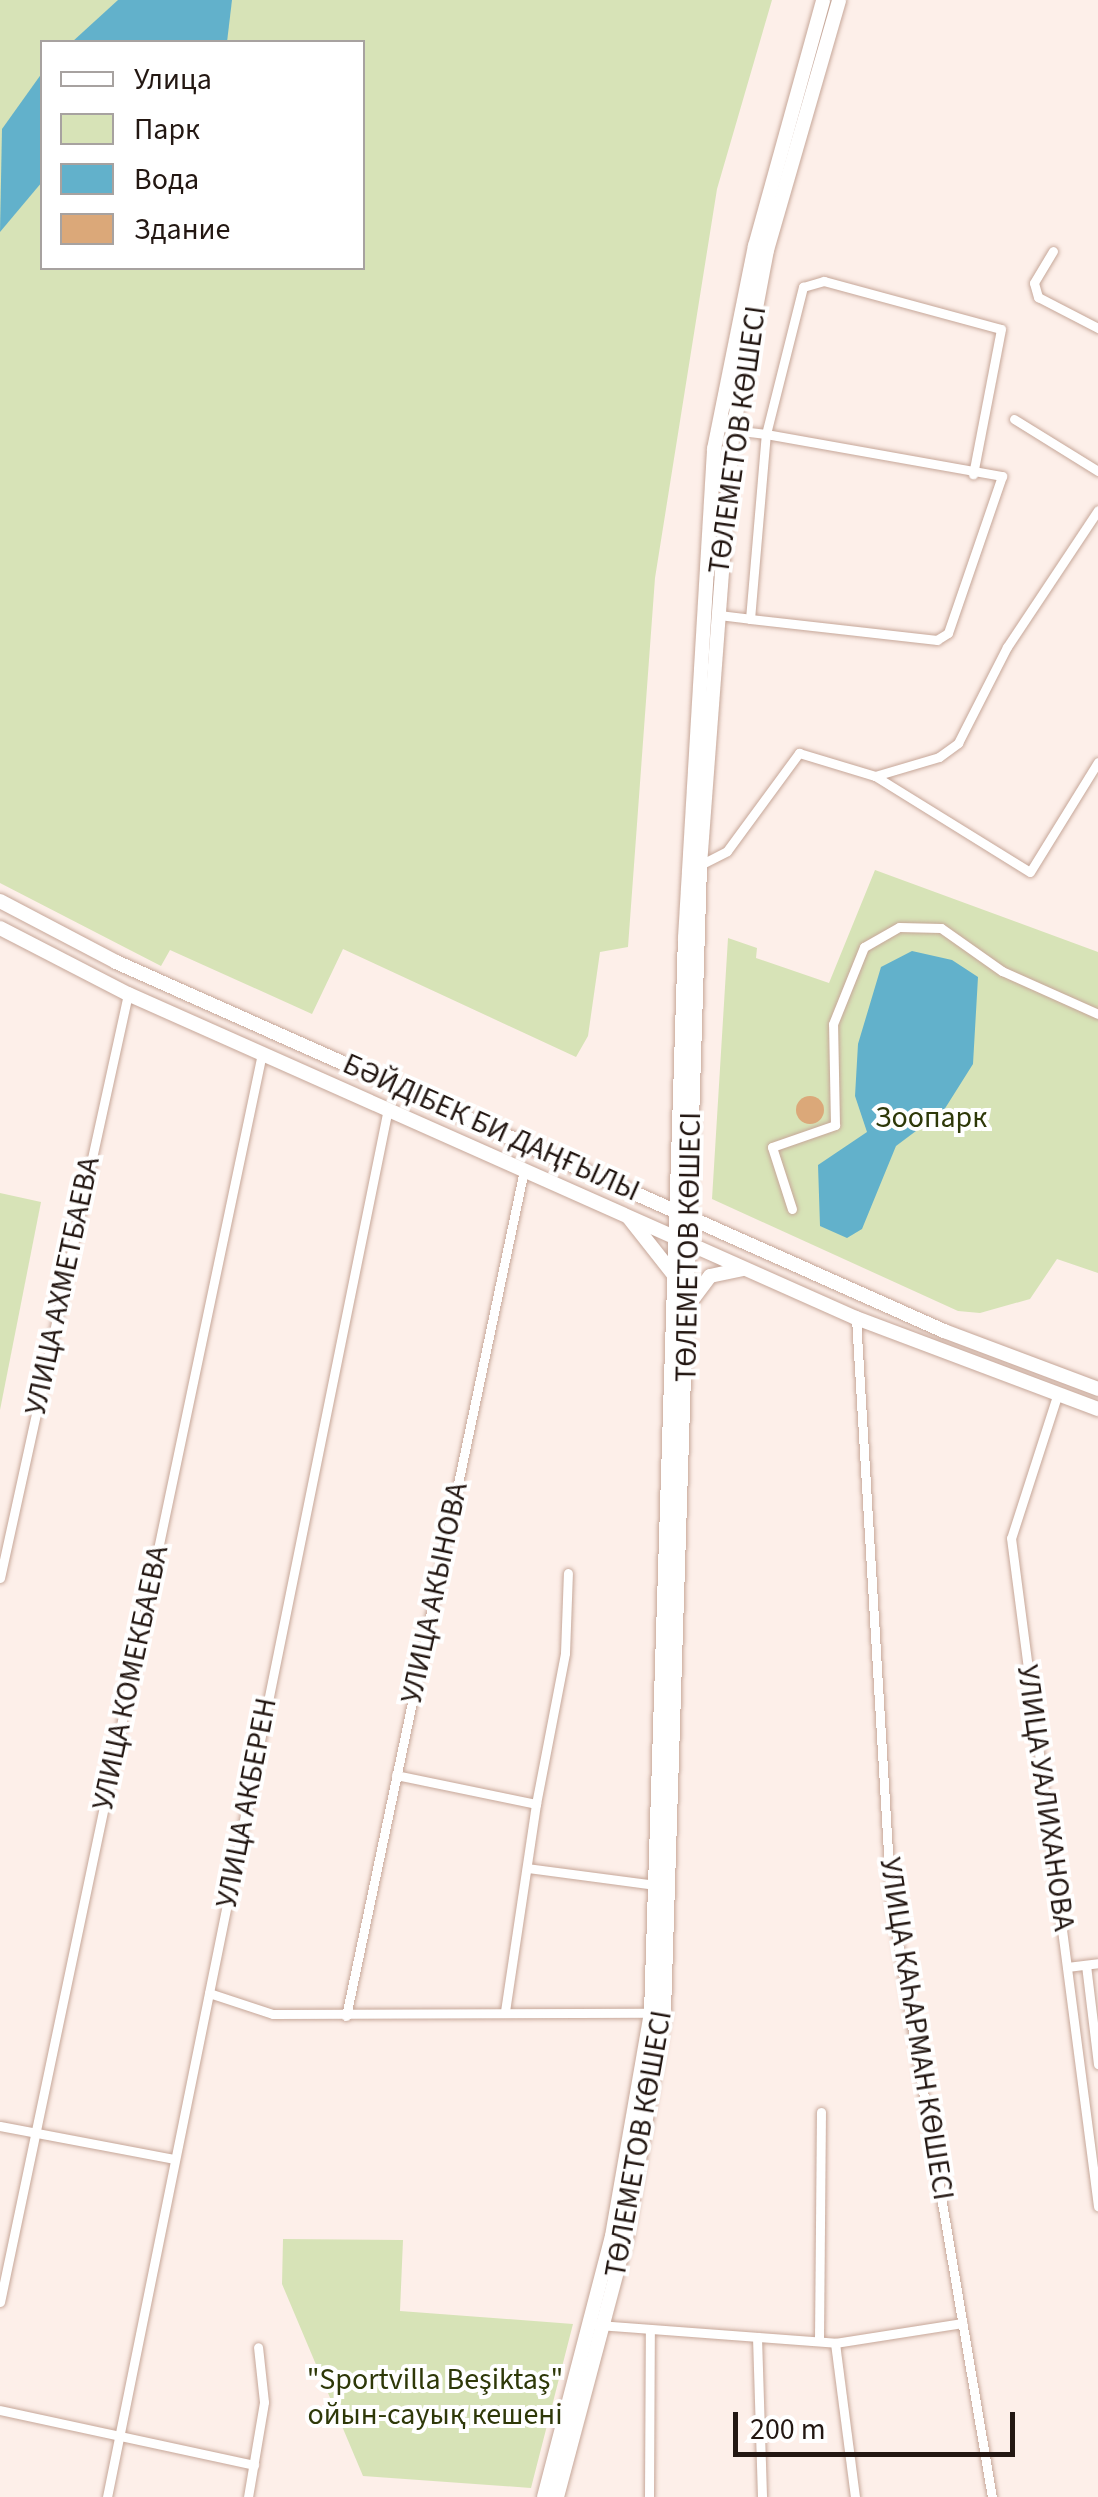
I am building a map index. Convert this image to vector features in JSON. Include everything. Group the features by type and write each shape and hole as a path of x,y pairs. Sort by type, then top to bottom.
{"main road":[{"name":"ТӨЛЕМЕТОВ КӨШЕСІ","path":"544,2497 597,2325 632,2143 650,2013 660,1886 674,1236 698,646 714,448 755,246 823,0"},
{"name":"ТӨЛЕМЕТОВ КӨШЕСІ","path":"556,2497 645,2144 664,2012 700,865 733,430 767,250 839,0"},
{"name":"БӘЙДІБЕК БИ ДАҢҒЫЛЫ","path":"0,902 944,1331 1098,1389"},
{"name":"БӘЙДІБЕК БИ ДАҢҒЫЛЫ","path":"0,928 128,994 856,1318 1098,1409"},
{"path":"447,1136 456,1112"},
{"path":"625,1214 674,1275"},
{"path":"688,1304 710,1276 746,1268"}],"street":[{"path":"1053,251 1034,283 1038,297 1098,328"},
{"path":"750,618 766,434 802,287 824,281 1001,329 974,474"},
{"path":"1014,419 1098,472"},
{"path":"716,615 937,640 948,633 1006,482 733,430"},
{"path":"875,776 939,757 958,743 1007,647 1098,510"},
{"path":"700,865 727,851 799,753 875,776 1030,872 1098,762"},
{"path":"792,1209 772,1147 835,1125 833,1024 864,947 899,927 941,928 1002,972 1098,1014"},
{"name":"УЛИЦА АХМЕТБАЕВА","path":"0,1578 128,994"},
{"name":"УЛИЦА КОМЕКБАЕВА","path":"0,2302 262,1053"},
{"name":"УЛИЦА АКБЕРЕН","path":"106,2497 388,1109"},
{"name":"УЛИЦА АКЫНОВА","path":"346,2016 524,1170"},
{"name":"УЛИЦА КАҺАРМАН КӨШЕСІ","path":"856,1318 891,1902 992,2497"},
{"name":"УЛИЦА УАЛИХАНОВА","path":"1057,1396 1010,1538 1098,2206"},
{"path":"506,2012 536,1804 564,1653 568,1573"},
{"path":"396,1775 536,1804"},
{"path":"527,1868 660,1886"},
{"path":"1067,1967 1092,1964 1098,2064"},
{"path":"209,1993 273,2014 650,2013"},
{"path":"819,2340 820,2112"},
{"path":"0,2126 175,2159"},
{"path":"597,2325 835,2343 962,2323"},
{"path":"649,2497 650,2332"},
{"path":"757,2336 762,2497"},
{"path":"835,2343 855,2497"},
{"path":"248,2497 264,2402 258,2348"},
{"path":"0,2410 254,2465"}],"green space":[{"path":"0,0 772,0 717,189 655,578 628,947 600,952 588,1036 576,1057 343,949 312,1014 170,950 161,966 0,883"},
{"name":"Зоопарк","path":"875,870 1098,952 1098,1273 1057,1259 1030,1299 980,1313 958,1311 712,1199 728,938 757,948 756,958 829,983"},
{"path":"0,1193 41,1202 0,1410"},
{"name":"\"Sportvilla Beşiktaş\" ойын-сауық кешені","path":"283,2239 403,2240 400,2311 573,2324 531,2488 363,2476 282,2284"}],"water":[{"path":"118,0 232,0 227,40 74,40"},
{"path":"40,76 40,184 0,232 2,129"},
{"path":"912,951 952,960 978,977 973,1064 944,1110 896,1146 862,1229 847,1238 820,1226 818,1165 867,1132 855,1096 858,1044 881,967"}],"building":[{"path":"810,1096 820,1100 824,1110 820,1120 810,1124 800,1120 796,1110 800,1100"}]}
